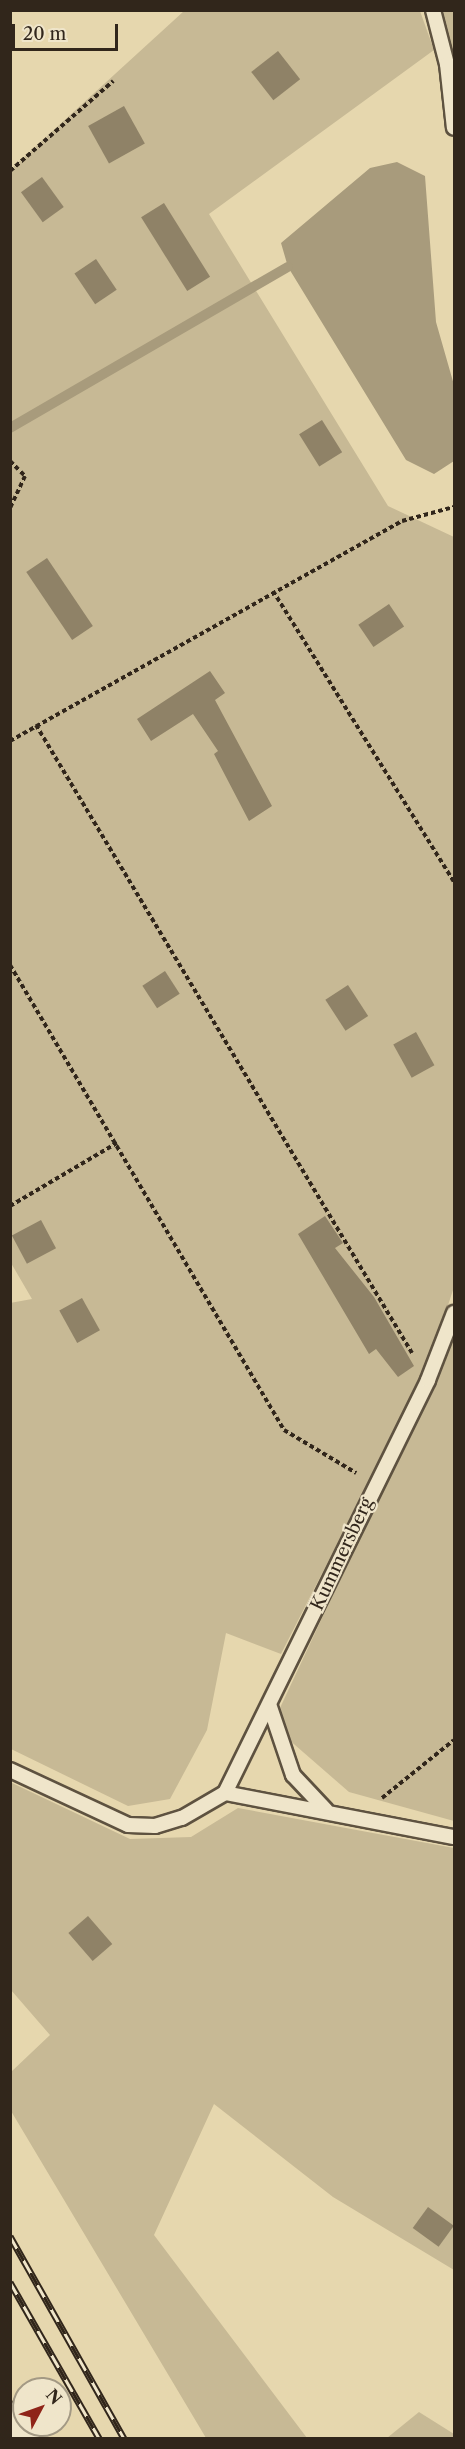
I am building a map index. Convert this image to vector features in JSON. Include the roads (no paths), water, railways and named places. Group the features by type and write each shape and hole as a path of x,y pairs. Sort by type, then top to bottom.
{"street":[{"path":"10,2416 25,2439"}],"lane":[{"path":"433,10 447,64 454,128"},
{"name":"Kummersberg","path":"225,1793 270,1707 375,1484 428,1380 454,1313"},
{"path":"270,1707 292,1775 326,1810"},
{"path":"10,1770 128,1825 155,1826 182,1818 225,1793 361,1815 454,1837"}],"waterway":[{"path":"10,428 288,267"}],"railway":[{"path":"10,2236 124,2438"},
{"path":"10,2282 99,2438"}]}
